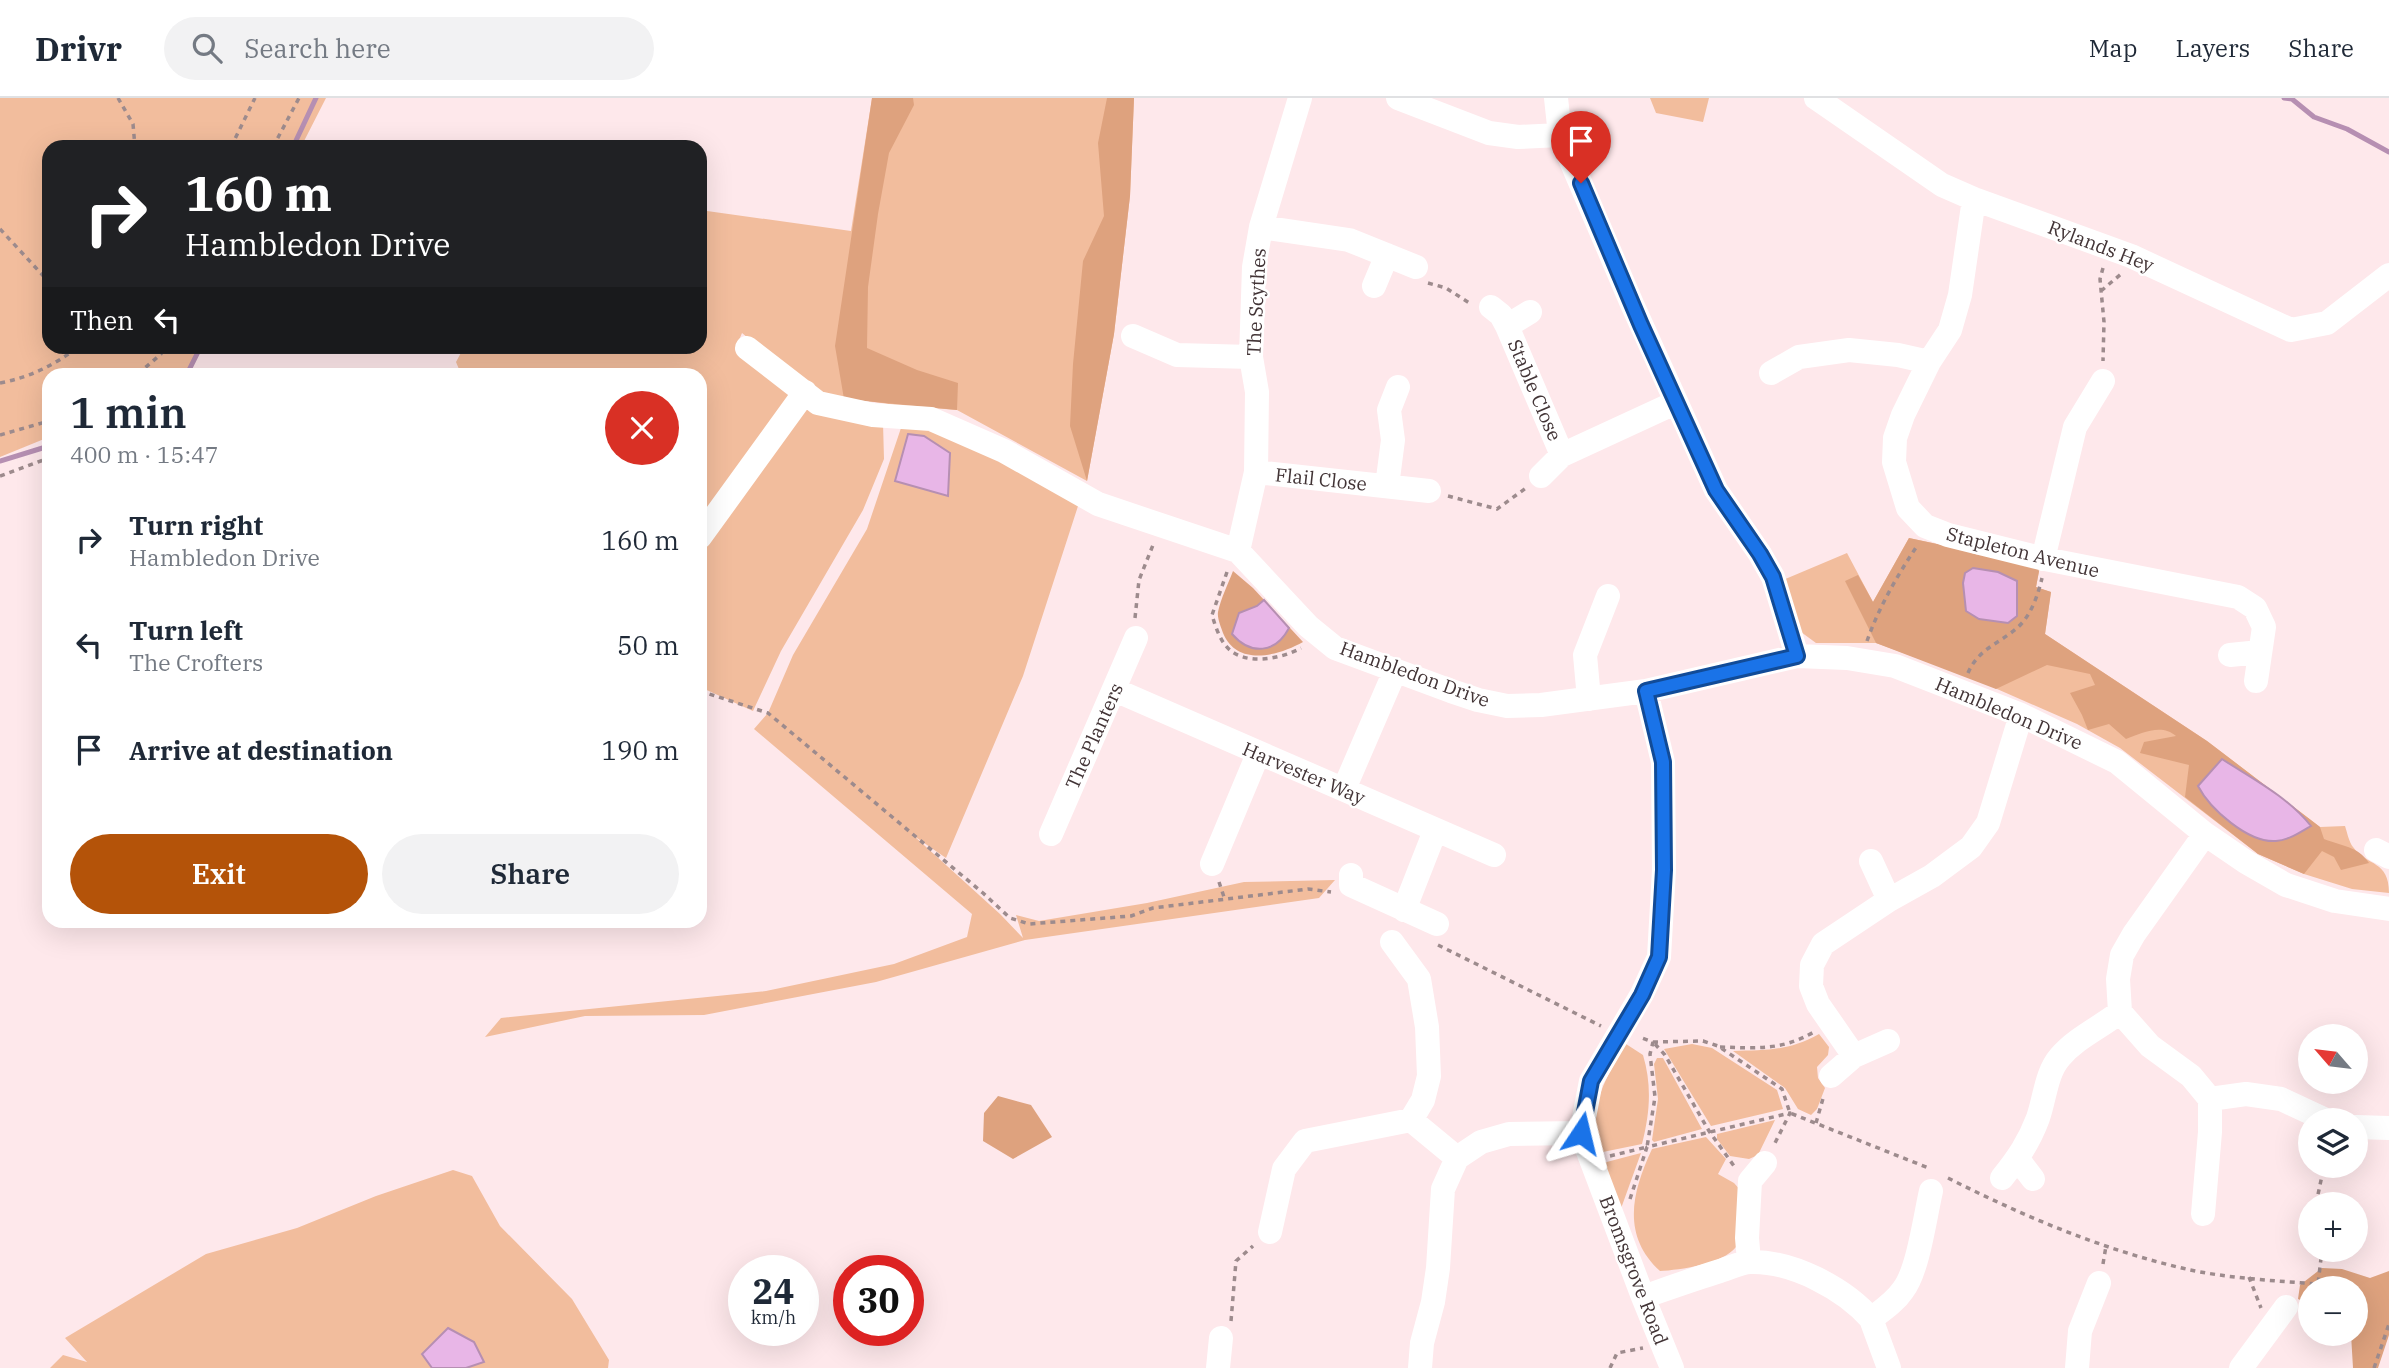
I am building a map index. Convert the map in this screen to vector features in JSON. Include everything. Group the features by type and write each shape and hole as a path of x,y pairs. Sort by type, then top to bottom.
{"street":[{"path":"1398,98 1489,133 1518,137 1560,135"},
{"path":"1556,98 1560,135 1716,490 1773,577 1797,656"},
{"name":"Rylands Hey","path":"1816,98 1942,185 2131,256 2291,330 2327,323 2389,275"},
{"name":"The Scythes","path":"1236,551 1256,472 1257,392 1251,357 1254,267 1293,100"},
{"name":"Stapleton Avenue","path":"1974,199 1960,295 1950,330 1929,362 1895,438 1894,462 1908,508 1929,528 1948,535 2044,559 2238,597 2255,608 2264,627 2256,681"},
{"path":"1261,228 1349,240 1415,267"},
{"path":"1374,286 1387,255"},
{"name":"Stable Close","path":"1530,312 1499,316 1562,455"},
{"path":"1133,336 1177,355 1251,357"},
{"name":"Hambledon Drive","path":"747,348 818,403 873,415 931,419 1004,450 1098,503 1236,551 1308,626 1335,648 1478,700 1507,706 1589,699 1646,691 1797,656 1861,660 1895,666 2021,715 2117,762 2205,834 2286,885 2335,901 2389,909"},
{"path":"1771,373 1799,357 1849,350 1898,355 1929,362"},
{"path":"2044,559 2075,427 2103,381"},
{"name":"Flail Close","path":"1387,486 1393,440 1389,410 1398,387"},
{"path":"707,527 805,393"},
{"name":"Stable Close","path":"1541,476 1562,455 1665,407 1678,407"},
{"name":"Flail Close","path":"1256,472 1429,491"},
{"path":"1589,699 1586,655 1608,596"},
{"name":"The Planters","path":"1051,834 1136,638"},
{"path":"2230,654 2260,652"},
{"path":"1344,789 1395,670"},
{"name":"Harvester Way","path":"1115,690 1493,855"},
{"path":"1420,1368 1422,1343 1433,1302 1438,1268 1443,1189 1457,1158 1481,1142 1509,1134 1581,1133 1591,1081 1642,995 1659,957 1664,870 1663,762 1646,691"},
{"path":"1854,1056 1818,1004 1811,986 1812,965 1824,944 1889,900 1931,876 1972,846 1989,823 2021,715"},
{"path":"1212,864 1258,754"},
{"path":"1404,910 1435,831"},
{"path":"2203,1214 2210,1099 2190,1076 2150,1046 2120,1012 2118,979 2122,955 2134,934 2205,834"},
{"path":"1871,861 1889,900"},
{"path":"1351,875 1351,885 1404,910 1437,934"},
{"path":"1270,1233 1284,1169 1305,1141 1411,1120 1423,1100 1429,1076 1427,1027 1419,979 1392,942"},
{"path":"2002,1178 2025,1149 2039,1115 2048,1080 2058,1059 2075,1043 2120,1012"},
{"path":"1830,1076 1854,1056 1888,1041"},
{"path":"2210,1099 2246,1094 2281,1099 2300,1108"},
{"path":"1411,1120 1457,1158"},
{"path":"2368,1128 2389,1129"},
{"name":"Bromsgrove Road","path":"1581,1133 1672,1368"},
{"path":"2017,1158 2033,1180"},
{"path":"1749,1261 1747,1238 1757,1172"},
{"path":"1871,1319 1889,1306 1905,1289 1914,1268 1935,1179"},
{"path":"1643,1297 1749,1261 1791,1270 1818,1279 1844,1293 1871,1319 1889,1368"},
{"path":"2077,1368 2080,1331 2099,1283"},
{"path":"2241,1368 2286,1307"},
{"path":"1218,1368 1221,1338"}],"path":[{"path":"118,98 133,124 134,140"},
{"path":"234,140 255,98"},
{"path":"276,140 299,98"},
{"path":"0,229 42,274"},
{"path":"2103,381 2104,322 2100,279 2108,248"},
{"path":"1415,267 1415,278 1446,288 1477,308 1499,316"},
{"path":"45,368 69,354"},
{"path":"145,368 161,354"},
{"path":"0,383 26,377 42,370"},
{"path":"0,435 42,423"},
{"path":"0,476 42,461"},
{"path":"1429,491 1497,509 1541,476"},
{"path":"1136,638 1139,580 1161,524"},
{"path":"1861,660 1875,620 1891,587 1929,528"},
{"path":"1236,551 1212,615 1225,645 1233,653 1271,659 1294,651 1321,636"},
{"path":"1960,691 1972,663 1997,640 2019,627 2038,597 2044,559"},
{"path":"707,693 768,713 1010,918 1029,924 1131,916 1153,908 1308,889 1333,892"},
{"path":"1437,934 1567,1007 1620,1032 1653,1042 1703,1041 1718,1046 1782,1089 1790,1113 1757,1172 1742,1177 1709,1131 1665,1055 1653,1042"},
{"path":"1718,1046 1767,1048 1795,1043 1830,1022"},
{"path":"1619,1230 1647,1147 1654,1097 1650,1054 1653,1042"},
{"path":"1815,1123 1830,1076"},
{"path":"1591,1161 1790,1113 1935,1179 2092,1241 2187,1269 2318,1284 2321,1262"},
{"path":"1221,1338 1230,1324 1236,1261 1270,1233"},
{"path":"2249,1277 2269,1330"},
{"path":"2374,1368 2389,1324"},
{"path":"1610,1368 1617,1353 1662,1344"}],"shaded area":[{"path":"0,98 326,98 305,140 42,140 42,354 199,354 191,368 42,368 42,440 0,457"},
{"path":"872,98 1134,98 1130,196 1114,334 1087,481 957,410 895,405 814,393 742,333 735,350 814,411 883,423 884,459 863,510 781,651 753,711 707,690 707,368 458,368 456,362 460,354 707,354 707,211 851,231"},
{"path":"872,98 913,98 914,105 889,153 868,287 867,348 917,370 958,383 957,410 844,399 835,346"},
{"path":"1107,98 1134,98 1130,196 1114,334 1087,481 1070,426 1073,364 1083,261 1104,216 1098,143"},
{"path":"1650,98 1709,98 1703,122 1656,113"},
{"path":"924,426 988,453 1079,503 1023,676 946,858 914,836 1023,938 1016,915 1039,921 1147,903 1244,882 1335,880 1319,898 1025,940 876,982 704,1015 585,1016 485,1037 501,1018 766,991 894,964 967,937 972,914 754,729 768,713 793,655 867,529 901,428"},
{"path":"908,434 924,436 950,453 948,496 895,481"},
{"path":"1909,538 2040,566 2036,587 2051,592 2045,634 2207,741 2320,827 2345,826 2353,847 2382,869 2388,882 2389,893 2352,889 2304,874 2258,854 2120,748 2077,724 1972,678 1876,643 1816,643 1801,632 1783,580 1847,553 1873,602"},
{"path":"1909,538 2040,566 2036,587 2051,592 2045,634 2207,741 2320,827 2324,839 2360,853 2369,863 2341,870 2334,857 2322,851 2304,874 2258,854 2185,797 2189,765 2140,753 2144,742 2176,736 2158,730 2126,739 2109,724 2088,730 2070,693 2095,685 2090,674 2047,665 1996,689 1876,643 1845,581 1858,575 1873,602"},
{"path":"1973,568 1998,572 2017,581 2017,616 2008,623 1979,619 1966,611 1963,583 1965,573"},
{"path":"1233,571 1253,588 1303,642 1282,651 1259,656 1238,651 1229,644 1218,614"},
{"path":"1264,600 1289,628 1277,643 1270,647 1263,649 1247,646 1232,634 1239,613"},
{"path":"2222,759 2281,797 2311,826 2276,841 2254,836 2231,823 2211,805 2198,786"},
{"path":"1819,1034 1829,1047 1828,1055 1817,1067 1818,1078 1825,1088 1817,1109 1811,1115 1798,1109 1785,1088 1733,1051 1788,1047"},
{"path":"1626,1044 1643,1055 1648,1077 1648,1110 1642,1144 1598,1153 1596,1121 1600,1095"},
{"path":"1692,1044 1712,1048 1777,1090 1783,1109 1711,1126 1664,1049"},
{"path":"1657,1058 1663,1058 1702,1129 1654,1142 1652,1140 1658,1099 1654,1064"},
{"path":"998,1096 1031,1105 1052,1137 1013,1159 983,1141 984,1113"},
{"path":"1775,1120 1758,1155 1749,1159 1730,1156 1717,1139 1717,1134"},
{"path":"1706,1137 1726,1159 1718,1174 1734,1183 1742,1192 1736,1247 1712,1262 1660,1271 1639,1243 1635,1228 1635,1197 1639,1181 1652,1149"},
{"path":"1641,1153 1619,1214 1599,1164"},
{"path":"453,1170 472,1176 500,1226 572,1299 609,1360 608,1368 50,1368 63,1355 87,1362 65,1338 206,1254 297,1228 376,1196"},
{"path":"2322,1268 2342,1269 2364,1276 2312,1276"},
{"path":"2389,1271 2389,1335 2378,1368 2353,1368 2352,1346 2368,1346 2368,1277"},
{"path":"448,1328 474,1342 484,1362 466,1368 432,1368 422,1354"}],"waterway":[{"path":"296,140 316,98"},
{"path":"2284,98 2292,99 2314,117 2347,129 2389,152"},
{"path":"190,368 197,354"},
{"path":"0,461 42,448"}],"route":[{"path":"1581,183 1641,325 1716,490 1773,577 1797,656 1646,691 1663,762 1664,870 1659,957 1642,995 1591,1081 1581,1133"}]}
